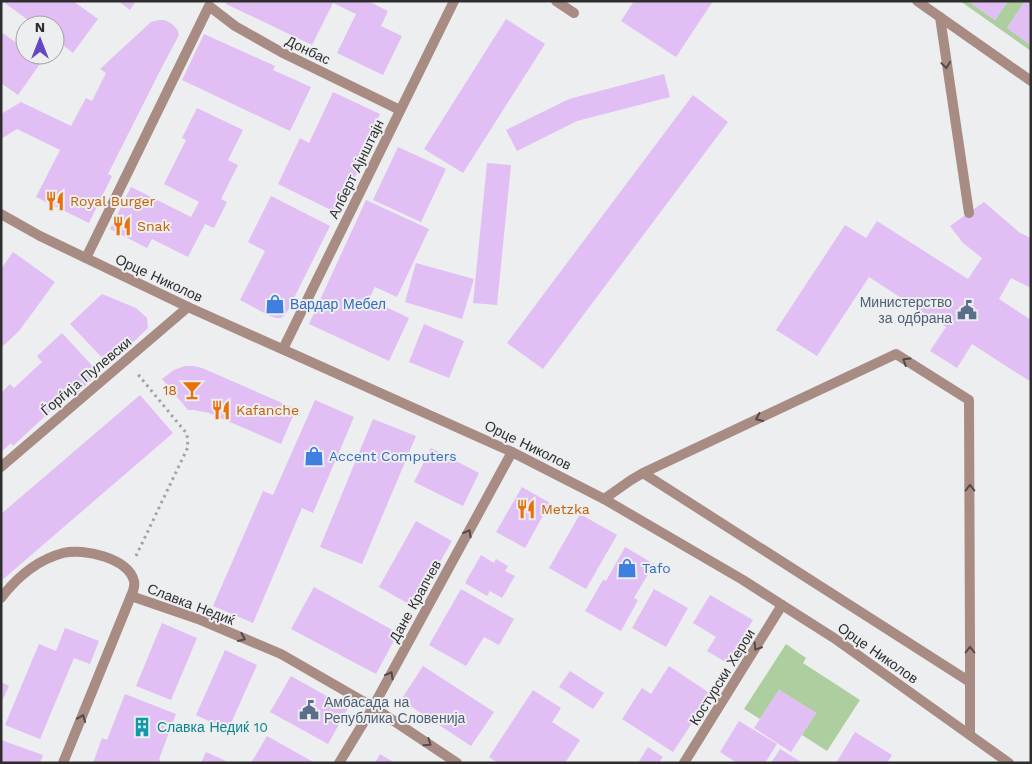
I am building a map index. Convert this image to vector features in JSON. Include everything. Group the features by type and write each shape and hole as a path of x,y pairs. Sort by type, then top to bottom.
{"street":[{"name":"Алберт Ајнштајн","path":"283,348 454,1"},
{"path":"556,1 574,13"},
{"path":"917,1 1031,81"},
{"name":"Донбас","path":"86,258 209,6 235,26 280,52 400,110"},
{"path":"940,17 969,213"},
{"name":"Орце Николов","path":"1,214 40,236 188,307 512,452 604,500 743,580 834,638 1009,763"},
{"name":"Ѓорѓиja Пулевски","path":"1,467 188,307"},
{"path":"604,500 643,473 896,354 969,400 970,734"},
{"name":"Дане Крапчев","path":"339,763 373,707 512,452"},
{"path":"643,473 970,682"},
{"path":"1,598 20,576 34,566 50,557 65,552 81,551 97,554 115,561 129,572 134,582 131,596"},
{"name":"Славка Недиќ","path":"63,763 131,596 198,620 280,654 373,707 457,763"},
{"name":"Костурски Херои","path":"684,763 782,605"}],"path":[{"path":"126,360 187,434 188,447 129,572"}],"green space":[{"path":"960,1 968,1 995,20 1008,1 1025,1 1007,28 1031,45 1031,51"},
{"path":"786,644 806,658 803,663 860,700 827,751 802,735 816,713 779,690 760,719 744,709"}],"building":[{"path":"2,1 73,1 98,19 73,53 65,47 65,15 21,15"},
{"path":"118,1 136,1 130,10"},
{"path":"227,1 368,1 388,11 381,26 402,36 383,75 337,53 356,14 333,3 312,45 226,4"},
{"path":"634,1 713,1 676,57 621,21"},
{"path":"968,1 1008,1 995,20"},
{"path":"1025,1 1031,1 1031,45 1007,28"},
{"path":"506,19 545,44 463,173 424,149"},
{"path":"165,20 172,24 177,29 179,35 108,174 112,176 89,223 36,197 60,150 17,129 1,139 1,114 21,102 71,126 86,98 92,101 106,73 100,69 151,22"},
{"path":"1,32 15,42 15,65 39,65 18,95 1,83"},
{"path":"204,34 275,66 273,70 311,87 290,131 182,80"},
{"path":"664,74 670,97 577,121 517,151 506,130 569,99"},
{"path":"333,92 380,114 355,165 360,167 337,213 278,184 300,138 309,143"},
{"path":"693,95 728,122 543,369 507,343"},
{"path":"197,108 243,130 228,160 238,165 221,199 227,202 214,228 205,224 188,257 152,239 147,248 110,229 131,187 191,217 199,202 164,184 186,140 182,138"},
{"path":"398,147 446,169 421,222 373,200"},
{"path":"487,163 511,165 497,305 473,303"},
{"path":"271,196 330,226 288,310 281,318 270,316 240,300 265,251 248,242"},
{"path":"366,200 429,229 397,297 375,287 369,299 409,318 389,361 309,324"},
{"name":"Министерство за одбрана","path":"984,202 1020,233 1031,238 1031,288 1011,278 999,299 1031,320 1031,382 972,344 957,368 930,351 946,327 869,277 817,356 776,330 845,225 866,238 877,221 968,279 982,258 963,243 950,226"},
{"path":"13,252 55,282 19,331 1,348 1,269"},
{"path":"416,263 474,279 462,319 405,302"},
{"path":"102,294 136,308 147,318 148,328 109,365 70,324"},
{"path":"424,324 464,341 449,378 409,362"},
{"path":"62,333 99,373 74,396 71,392 13,446 11,443 1,452 1,393 10,384 14,388 42,362 37,356"},
{"path":"185,366 202,368 296,409 281,444 209,413 188,410 162,379 174,370"},
{"path":"140,395 173,433 1,581 1,514"},
{"path":"315,400 354,417 313,513 302,508 253,623 213,606 263,491 273,495"},
{"path":"373,419 416,436 362,564 320,547"},
{"path":"431,448 479,473 463,506 414,482"},
{"path":"522,487 550,503 525,548 496,532"},
{"path":"580,514 617,535 586,589 549,568"},
{"path":"416,521 452,541 414,607 379,587"},
{"path":"625,547 654,564 634,598 638,600 621,631 585,611 603,580 606,581"},
{"path":"481,555 494,563 496,559 508,566 505,571 515,576 502,598 490,591 487,596 465,583"},
{"path":"314,587 398,633 376,674 291,629"},
{"path":"461,589 514,619 499,645 484,637 466,666 429,645"},
{"path":"654,589 688,608 666,647 632,628"},
{"path":"710,595 753,620 727,663 707,651 716,637 693,623"},
{"path":"162,623 197,638 171,700 136,686"},
{"path":"65,628 99,641 90,664 74,658 40,739 5,725 39,644 56,651"},
{"path":"225,650 257,665 228,730 196,715"},
{"path":"423,666 494,712 471,746 401,700"},
{"path":"669,666 711,694 673,752 622,719 642,688 651,694"},
{"path":"570,671 604,693 593,709 559,687"},
{"name":"Амбасада на Република Словенија","path":"291,676 348,708 328,744 270,712"},
{"path":"1,682 9,686 1,703"},
{"path":"533,690 561,708 552,722 580,740 565,763 498,763 489,757"},
{"path":"779,690 816,713 791,752 754,728"},
{"name":"Славка Недиќ 10","path":"125,694 176,714 159,763 93,763 102,738 107,740"},
{"path":"739,721 777,744 765,763 737,763 720,752"},
{"path":"855,732 892,755 887,763 836,763"},
{"path":"267,736 315,763 251,763"},
{"path":"1,740 43,755 40,763 1,763"},
{"path":"648,747 663,757 659,763 638,763"},
{"path":"780,749 803,763 771,763"},
{"path":"206,752 230,763 201,763"},
{"path":"380,754 395,763 375,763"}],"place":[{"name":"Royal Burger","path":"55,201"},
{"name":"Snak","path":"122,226"},
{"name":"Вардар Мебел","path":"275,304"},
{"name":"Министерство за одбрана","path":"967,310"},
{"name":"18","path":"192,390"},
{"name":"Kafanche","path":"221,410"},
{"name":"Accent Computers","path":"314,456"},
{"name":"Metzka","path":"526,509"},
{"name":"Tafo","path":"627,568"},
{"name":"Амбасада на Република Словенија","path":"309,710"},
{"name":"Славка Недиќ 10","path":"142,727"}]}
